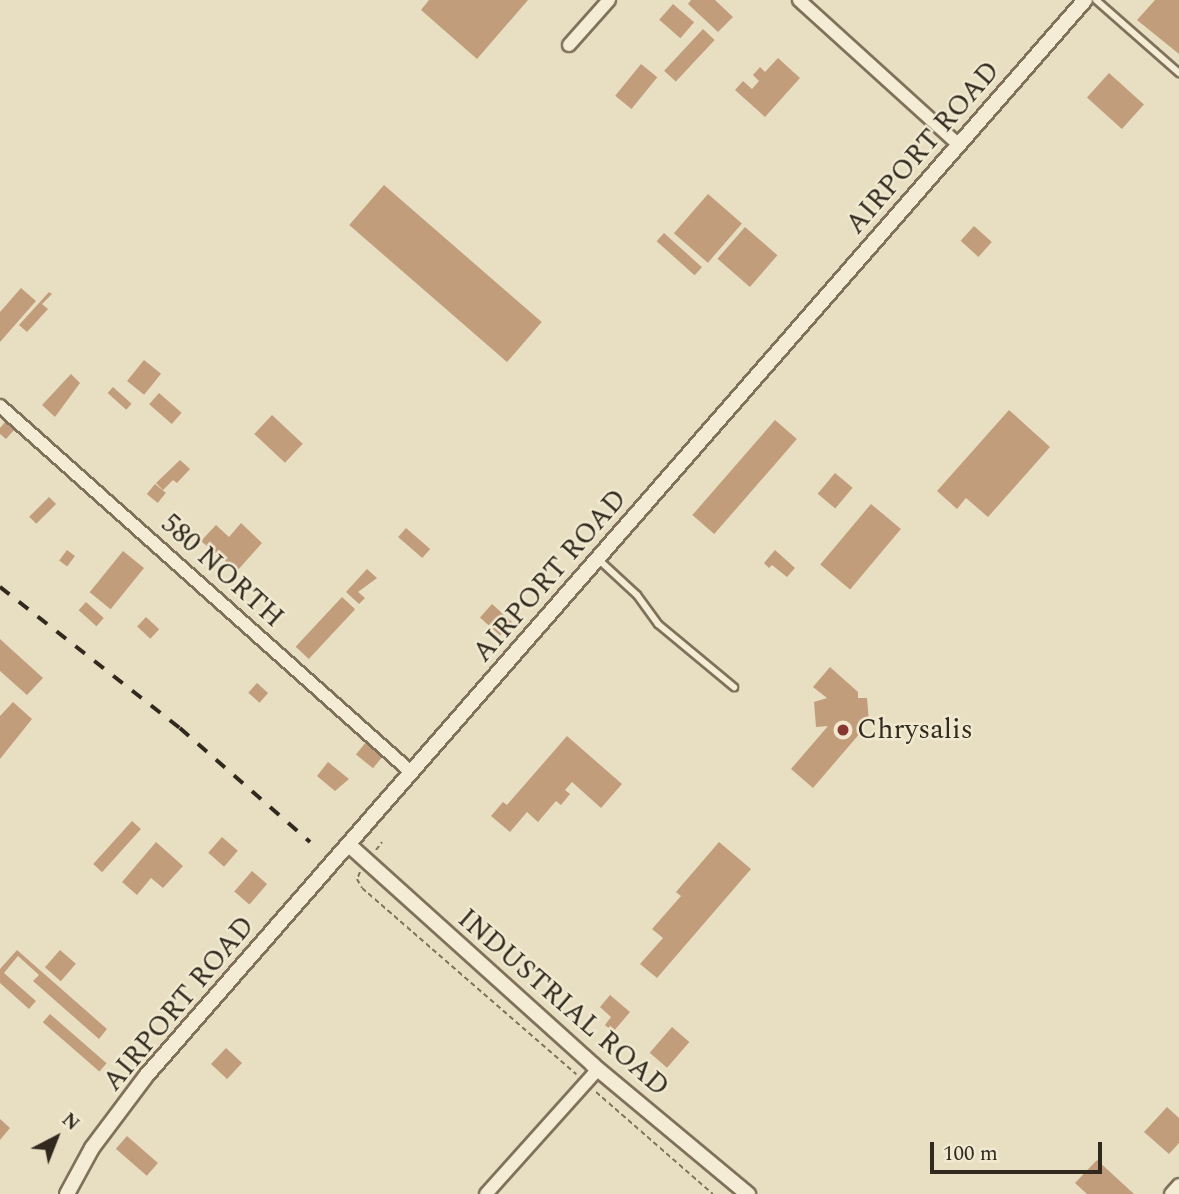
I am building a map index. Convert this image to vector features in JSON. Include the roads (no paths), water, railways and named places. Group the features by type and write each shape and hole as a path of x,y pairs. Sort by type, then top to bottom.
{"street":[{"path":"569,45 608,0"},
{"path":"799,0 959,145"},
{"name":"AIRPORT ROAD","path":"67,1194 92,1148 146,1076 1085,0"},
{"name":"580 NORTH","path":"0,406 411,772"},
{"name":"INDUSTRIAL ROAD","path":"349,845 598,1069 748,1194"},
{"path":"486,1194 598,1069"},
{"path":"1171,1194 1179,1185"}],"lane":[{"path":"1096,0 1179,73"},
{"path":"598,559 637,595 658,624 734,687"}],"railway":[{"path":"0,587 180,728 310,842"}],"place":[{"name":"Chrysalis","path":"843,730"}]}
